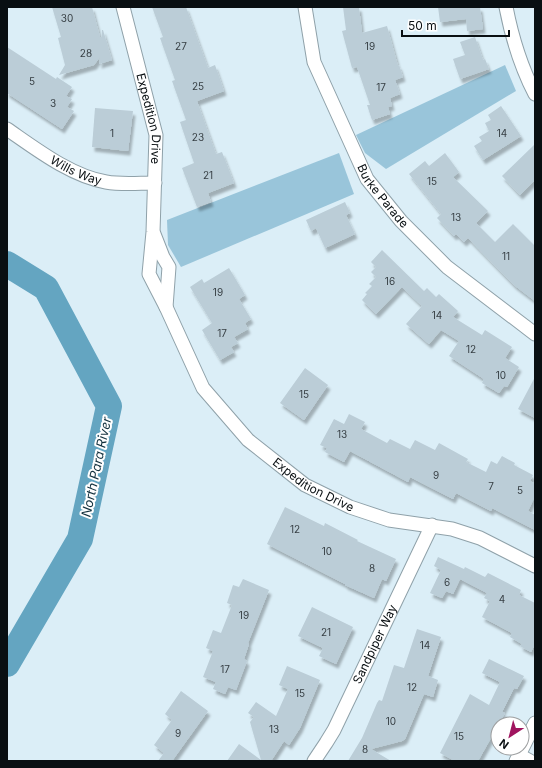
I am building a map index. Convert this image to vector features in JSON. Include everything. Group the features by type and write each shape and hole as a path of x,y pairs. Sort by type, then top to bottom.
{"street":[{"name":"Expedition Drive","path":"123,7 156,135 153,232 149,274 166,306 203,388 248,440 305,485 350,507 389,520 452,528 480,538 535,566"},
{"name":"Burke Parade","path":"305,7 314,62 368,180 401,221 447,268 535,334"},
{"path":"506,7 516,49 525,74 535,94"},
{"name":"Wills Way","path":"7,129 39,151 89,177 106,182 124,184 155,183"},
{"name":"Expedition Drive","path":"153,232 163,257 169,267 166,306"},
{"name":"Sandpiper Way","path":"314,761 334,730 432,525"},
{"path":"522,759 535,723"}],"shaded area":[{"path":"505,65 516,91 386,169 365,153 356,135"},
{"path":"339,153 354,194 181,267 168,245 167,220"}],"building":[{"path":"52,7 92,7 100,37 102,37 103,30 112,60 99,64 100,57 94,65 59,75 65,65 58,38 61,37"},
{"path":"152,7 186,7 208,68 215,65 224,91 197,101 216,154 222,152 234,183 208,193 211,202 197,207 182,168 194,163 180,122 186,120 172,81 175,80 160,38 163,37"},
{"path":"343,7 359,7 362,33 387,26 398,66 399,65 403,77 395,80 400,94 390,98 392,106 388,107 390,114 372,120 367,105 370,105 357,67 352,68 342,31 346,30"},
{"path":"438,7 480,7 483,29 467,31 466,19 440,22"},
{"path":"475,37 483,60 485,59 489,69 460,79 453,59 465,55 460,42"},
{"path":"7,47 56,79 57,77 72,87 66,96 72,99 67,107 74,111 62,129 7,93"},
{"path":"501,106 521,136 483,160 474,146 482,141 479,137 489,131 485,123 491,120 488,115"},
{"path":"95,108 133,111 128,151 92,147"},
{"path":"535,144 535,180 520,195 502,176"},
{"path":"445,153 459,172 453,177 488,211 476,223 495,242 513,224 535,246 535,301 514,285 468,238 464,242 456,234 454,236 437,218 441,214 409,174 425,161 429,166"},
{"path":"345,202 350,213 346,215 355,234 325,248 316,228 311,231 306,220"},
{"path":"382,250 424,291 427,288 436,297 439,294 458,311 453,317 482,335 485,330 512,347 505,358 519,367 507,387 504,386 499,393 482,383 484,379 449,356 459,341 441,330 429,344 406,324 422,306 402,287 376,314 362,300 367,294 365,293 372,286 369,284 376,277 371,272 376,267 371,262"},
{"path":"229,268 245,295 239,299 251,319 245,323 248,329 234,337 238,343 231,347 234,352 220,360 202,330 212,323 190,287 202,279 204,283"},
{"path":"305,368 328,385 304,420 280,403"},
{"path":"535,377 535,418 518,409"},
{"path":"349,414 365,422 361,429 387,443 390,439 410,449 415,440 435,450 439,443 468,459 466,462 486,472 491,461 497,464 502,456 515,463 514,465 533,475 530,481 535,484 535,496 528,511 535,515 535,530 492,508 491,511 456,493 453,499 410,477 408,482 350,451 344,462 325,452 327,448 320,445 334,419 344,424"},
{"path":"285,507 324,526 325,523 358,540 357,541 396,559 386,581 382,579 374,598 345,585 267,544"},
{"path":"438,557 464,569 465,567 485,577 488,573 521,590 519,595 535,603 535,644 531,652 520,646 522,644 510,637 512,633 482,617 490,601 484,598 487,593 460,579 453,594 446,591 442,598 430,593 441,570 434,566"},
{"path":"243,579 269,590 248,643 249,644 244,659 247,661 236,690 228,687 225,694 213,689 216,682 203,677 213,651 206,648 213,630 221,633 232,605 227,603 233,585 239,587"},
{"path":"312,607 353,627 336,664 319,656 323,648 298,636"},
{"path":"417,629 441,637 428,676 438,680 433,697 424,694 405,739 371,749 391,761 348,761 362,738 377,703 379,700 382,701 394,665 404,668"},
{"path":"489,659 524,676 517,689 514,688 502,712 505,713 503,716 490,716 490,740 478,761 455,761 440,753 470,694 489,705 500,682 482,673"},
{"path":"287,666 320,680 300,728 289,745 284,741 271,761 227,761 239,744 261,760 250,722 254,717 248,713 256,702 276,716 288,689 279,685"},
{"path":"181,691 208,711 172,761 158,761 164,753 154,745 172,720 165,714"}],"waterway":[{"name":"North Para River","path":"7,264 46,288 109,406 80,539 7,664"}]}
